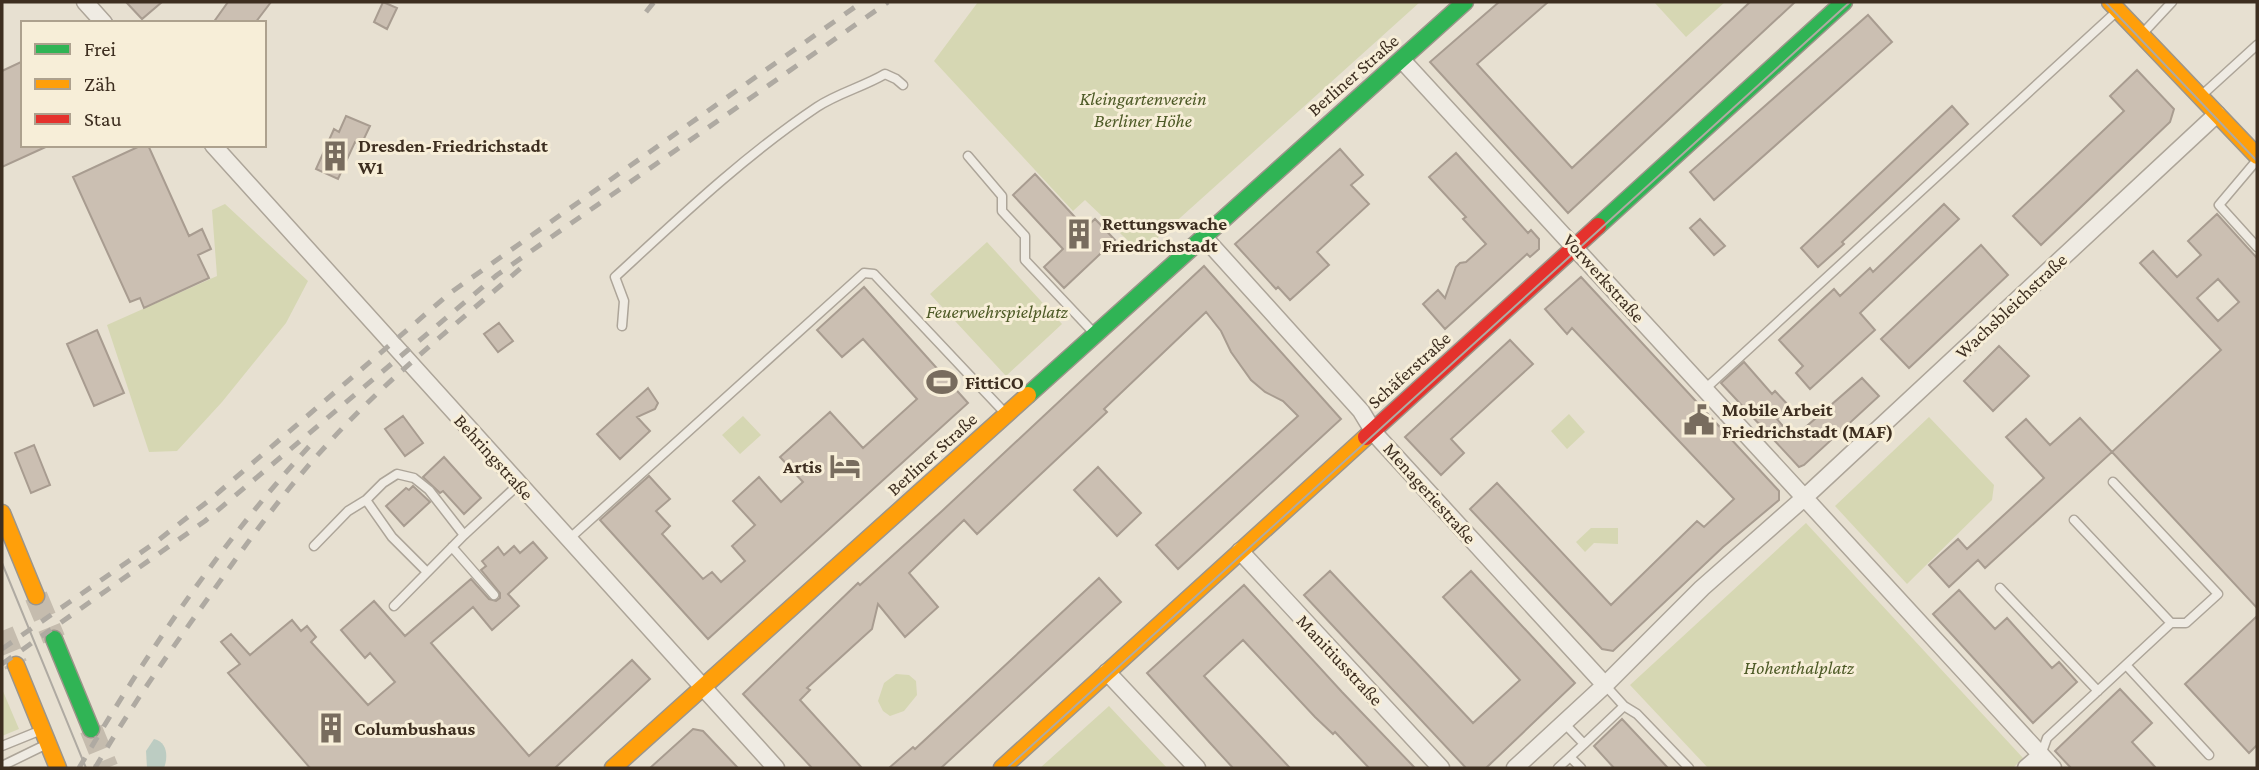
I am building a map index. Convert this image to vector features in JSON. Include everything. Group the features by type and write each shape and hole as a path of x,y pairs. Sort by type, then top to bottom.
{"street":[{"path":"85,2 102,21"},
{"name":"Berliner Straße","path":"613,768 1465,2"},
{"name":"Schäferstraße","path":"1002,768 1844,2"},
{"path":"2114,6 2257,158"},
{"name":"Vorwerkstraße","path":"1402,60 1804,498"},
{"name":"Wachsbleichstraße","path":"1804,498 2217,114"},
{"name":"Behringstraße","path":"215,147 776,768"},
{"name":"Menageriestraße","path":"1203,236 1361,411 1373,431 1605,685"},
{"path":"1515,768 1605,685 1702,587 1804,498 2053,768"},
{"path":"2,513 36,596"},
{"name":"Manitiusstraße","path":"1240,551 1440,768"},
{"path":"54,639 91,730"},
{"path":"16,665 58,768"},
{"path":"1107,673 1197,768"},
{"path":"2026,768 2041,755"}],"lane":[{"path":"2142,35 2172,2"},
{"path":"1705,389 2114,6"},
{"path":"2201,97 2257,45"},
{"path":"622,326 624,300 615,277 695,203 819,105 885,74 903,85"},
{"path":"968,156 1002,196 1002,211 1025,236 1024,260 1095,334"},
{"path":"2257,158 2219,205 2257,247"},
{"path":"569,539 864,273 874,274 1007,415"},
{"path":"314,546 348,511 397,474 414,478 429,490 464,535"},
{"path":"2041,755 2047,738 2171,623 2186,623 2218,594 2113,482"},
{"path":"394,606 519,484"},
{"path":"366,500 393,537 427,572"},
{"path":"2074,520 2171,623"},
{"path":"452,547 494,595"},
{"path":"2000,588 2098,691"},
{"path":"2126,665 2209,755"},
{"path":"1605,685 1689,768"},
{"path":"1558,768 1624,706"},
{"path":"1564,723 1584,744"},
{"path":"2,746 45,737"},
{"path":"2,766 45,737"},
{"path":"1570,757 1581,768"}],"green space":[{"name":"Kleingartenverein Berliner Höhe","path":"978,2 1420,2 1141,253 1085,200 1073,211 934,61"},
{"path":"1654,2 1725,2 1686,37"},
{"path":"225,204 308,281 286,323 222,402 177,451 149,452 107,325 217,276 212,210"},
{"name":"Feuerwehrspielplatz","path":"987,242 1062,324 1006,376 930,294"},
{"path":"1569,414 1585,432 1567,449 1551,431"},
{"path":"743,416 761,435 740,454 722,435"},
{"path":"1929,417 1994,485 1992,500 1907,584 1835,506"},
{"name":"Hohenthalplatz","path":"1806,523 2023,758 2013,768 1708,768 1630,685"},
{"path":"1591,528 1618,528 1618,544 1594,543 1585,552 1576,542"},
{"path":"896,674 909,675 916,681 917,695 904,711 890,716 883,711 878,701 884,683"},
{"path":"2,689 19,729 2,736"},
{"path":"1109,706 1167,768 1040,768"}],"shaded area":[{"path":"154,739 164,747 164,768 147,768 146,751"}],"building":[{"path":"126,2 162,2 142,19"},
{"path":"228,2 271,2 257,21 214,21"},
{"path":"383,2 397,8 387,29 374,22"},
{"path":"1499,2 1548,2 1477,64 1572,168 1750,2 1795,2 1568,213 1430,62"},
{"path":"1868,15 1892,42 1714,200 1690,172"},
{"path":"21,62 21,147 46,147 2,167 2,71"},
{"path":"2137,70 2174,109 2170,122 2041,245 2013,216 2124,111 2110,96"},
{"path":"1952,106 1968,124 1818,267 1801,248"},
{"name":"Dresden-Friedrichstadt W1","path":"346,116 370,126 361,145 355,142 338,179 316,169 334,129 339,132"},
{"path":"138,147 149,147 189,236 202,229 211,249 198,255 209,278 144,308 140,298 130,302 73,177"},
{"path":"1340,149 1363,175 1351,185 1369,204 1317,252 1329,265 1290,300 1278,287 1276,289 1235,244"},
{"path":"1456,153 1528,233 1531,230 1539,239 1539,249 1530,257 1527,254 1445,329 1423,304 1438,290 1445,298 1456,267 1466,262 1486,244 1463,219 1466,217 1429,177"},
{"name":"Rettungswache Friedrichstadt","path":"1035,174 1085,228 1095,219 1115,240 1064,288 1044,267 1063,249 1013,195"},
{"path":"1944,204 1959,219 1860,313 1875,330 1810,389 1796,373 1803,366 1779,340 1834,289 1840,296 1870,268 1873,272"},
{"path":"2217,214 2257,258 2257,608 2112,452 2221,350 2140,263 2153,251 2177,277 2201,255 2188,241","holes":["2218,279 2239,302 2218,321 2197,298"]},
{"path":"1700,219 1725,246 1714,255 1690,228"},
{"path":"1981,245 2008,275 1909,368 1881,339"},
{"path":"1204,266 1341,419 1178,569 1156,545 1298,416 1283,401 1265,392 1251,380 1206,312 1104,409 1107,412 977,534 964,520 909,573 938,607 905,637 878,604 872,629 807,688 810,690 800,700 862,768 812,768 743,694 858,583 860,585 942,511"},
{"path":"1581,277 1779,491 1779,500 1723,547 1613,651 1602,649 1470,509 1497,483 1611,605 1697,521 1704,527 1734,499 1572,328 1567,334 1545,309"},
{"path":"864,287 968,403 708,639 600,520 649,476 670,499 656,511 670,526 662,534 703,579 712,572 721,582 745,561 732,546 755,525 733,501 759,477 781,502 803,482 780,457 830,412 863,448 917,399 863,339 842,357 817,330"},
{"path":"499,323 513,341 498,352 484,334"},
{"path":"97,330 124,393 94,406 67,344"},
{"path":"1510,340 1533,364 1451,439 1464,453 1441,475 1405,437"},
{"path":"1999,346 2029,376 1993,411 1964,381"},
{"path":"1744,362 1772,394 1775,391 1790,407 1777,419 1793,438 1862,378 1879,396 1799,467 1721,383"},
{"path":"648,388 658,403 655,409 637,417 650,431 620,459 597,434"},
{"path":"403,416 423,443 405,456 385,429"},
{"path":"2080,418 2112,452 1985,568 1978,560 1949,587 1929,565 1958,539 1967,549 2044,478 2006,437 2026,419 2050,445"},
{"path":"34,445 50,485 31,493 15,453"},
{"path":"444,457 481,498 464,514 443,491 440,493 423,477"},
{"path":"1098,467 1141,513 1117,536 1074,490"},
{"path":"413,486 430,502 404,526 386,506 406,488 409,490"},
{"path":"533,542 547,558 508,594 519,606 492,630 473,607 431,643 529,756 632,660 650,679 555,768 310,768 228,673 240,664 221,642 231,634 250,655 292,620 301,631 307,626 316,637 311,642 368,705 395,682 370,653 365,658 341,630 374,601 405,636 471,579 489,599 496,601 500,598 500,593 481,570 486,566 482,561 498,547 504,555 514,546 520,553"},
{"path":"1330,571 1473,723 1520,680 1443,597 1471,571 1575,683 1486,768 1466,768 1304,595"},
{"path":"1099,578 1121,602 941,768 889,768 913,747 915,749"},
{"path":"1244,585 1415,768 1369,768 1335,732 1333,734 1315,717 1243,640 1204,676 1290,768 1233,768 1147,673"},
{"path":"1959,590 1995,629 2007,618 2052,668 2059,662 2077,682 2033,723 1933,614"},
{"path":"2257,616 2257,745 2249,753 2185,684"},
{"path":"2120,689 2152,723 2132,742 2156,768 2071,768 2055,751"},
{"path":"1622,719 1668,768 1614,768 1594,746"},
{"path":"693,729 703,731 738,768 650,768"}],"tunnel":[{"path":"36,596 54,639"},
{"path":"2,631 16,665"},
{"path":"91,729 107,768"}],"tram line":[{"path":"1007,768 1850,2"},
{"path":"2105,2 2257,161"},
{"path":"2,563 86,768"}],"railway":[{"path":"646,12 654,2"},
{"path":"2,649 156,542 212,498 450,293 862,2"},
{"path":"2,664 205,521 497,275 888,2"},
{"path":"95,768 187,628 260,526 307,467 395,377 521,268"},
{"path":"79,768 188,598 248,518 314,441"}],"traffic: fast":[{"path":"1028,395 1465,2"},
{"path":"1598,226 1844,2"},
{"path":"54,639 91,729"}],"traffic: slow":[{"path":"2110,2 2257,156"},
{"path":"613,768 1028,395"},
{"path":"1002,768 1366,437"},
{"path":"2,513 36,596"},
{"path":"16,665 58,768"}],"traffic: jam":[{"path":"1366,437 1598,226"}],"place":[{"name":"Dresden-Friedrichstadt W1","path":"335,156"},
{"name":"Rettungswache Friedrichstadt","path":"1079,234"},
{"name":"FittiCO","path":"942,382"},
{"name":"Mobile Arbeit Friedrichstadt (MAF)","path":"1699,420"},
{"name":"Artis","path":"845,466"},
{"name":"Columbushaus","path":"331,728"}]}
